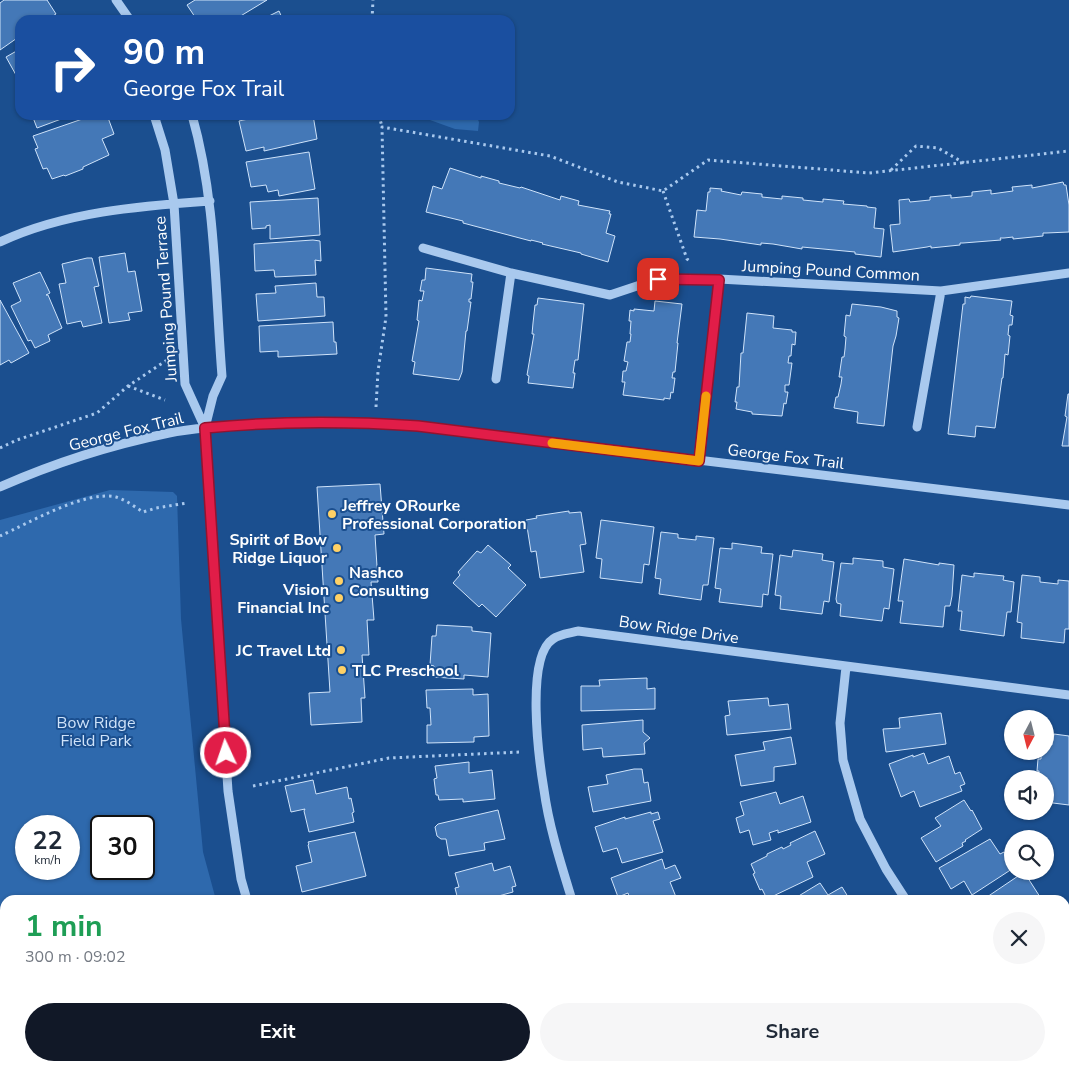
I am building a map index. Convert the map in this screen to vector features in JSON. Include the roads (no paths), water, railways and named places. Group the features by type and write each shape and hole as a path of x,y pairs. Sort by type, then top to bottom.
{"street":[{"path":"116,0 126,15"},
{"name":"Jumping Pound Terrace","path":"156,120 165,150 174,204 185,384 205,428"},
{"path":"193,120 203,158 210,201 222,376 213,396 205,428 228,791 241,879 246,895"},
{"name":"Jumping Pound Terrace","path":"0,242 44,224 72,218 210,201"},
{"name":"Jumping Pound Common","path":"423,248 512,273 610,295 658,279 719,280 941,291 1069,272"},
{"path":"496,379 512,273"},
{"name":"Jumping Pound Common","path":"699,461 719,280"},
{"name":"Jumping Pound Common","path":"917,427 941,291"},
{"name":"George Fox Trail","path":"0,487 81,456 170,432 269,422 375,423 418,426 1069,505"},
{"name":"Bow Ridge Drive","path":"570,895 557,850 544,791 535,694 542,652 552,639 578,631 1069,695"},
{"path":"846,667 840,723 843,760 860,819 886,869 903,895"}],"place":[{"name":"Jeffrey ORourke Professional Corporation","path":"332,514"},
{"name":"Spirit of Bow Ridge Liquor","path":"337,548"},
{"name":"Nashco Consulting","path":"339,581"},
{"name":"Vision Financial Inc","path":"339,598"},
{"name":"JC Travel Ltd","path":"341,650"},
{"name":"TLC Preschool","path":"342,670"}],"park label":[{"name":"Bow Ridge Field Park","path":"96,731"}]}
